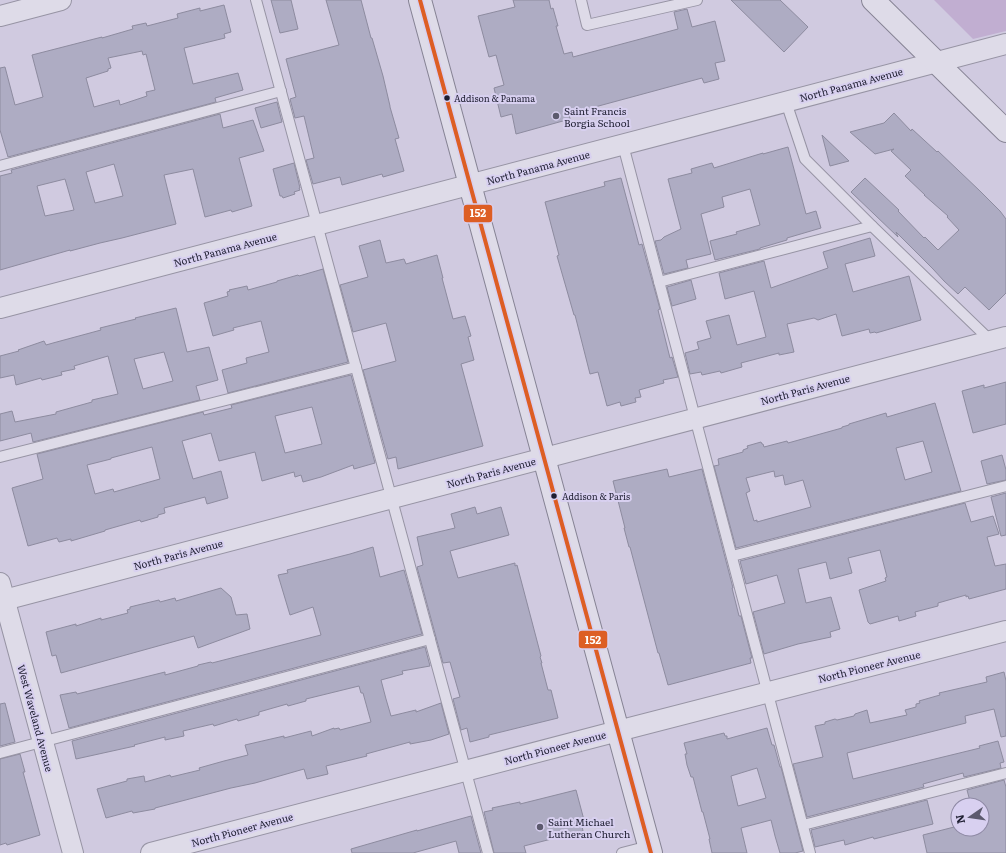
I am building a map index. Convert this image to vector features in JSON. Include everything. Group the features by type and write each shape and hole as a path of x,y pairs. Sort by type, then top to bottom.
{"street":[{"path":"0,16 61,0"},
{"path":"420,0 650,849"},
{"path":"873,0 1006,130"},
{"name":"North Panama Avenue","path":"0,308 1006,44"},
{"name":"North Paris Avenue","path":"2,595 392,498 998,339"},
{"name":"West Waveland Avenue","path":"2,595 73,853"},
{"name":"North Pioneer Avenue","path":"151,853 1006,631"}],"lane":[{"path":"256,0 488,853"},
{"path":"581,0 587,25 697,0"},
{"path":"0,166 281,91"},
{"path":"786,102 805,159 872,226 998,339"},
{"path":"623,145 810,853"},
{"path":"659,282 872,226"},
{"path":"0,457 356,367"},
{"path":"732,556 1006,486"},
{"path":"0,753 430,639"},
{"path":"803,825 1006,773"},
{"path":"622,853 650,849"}],"shaded area":[{"path":"934,0 1006,0 1006,31 973,39"}],"building":[{"path":"271,0 291,0 298,29 280,33"},
{"path":"326,0 361,0 399,138 395,139 404,171 383,177 382,174 342,185 340,177 313,184 306,160 314,158 304,116 295,118 290,99 296,97 286,59 339,45"},
{"path":"513,0 549,0 558,26 556,26 564,54 572,52 573,57 678,29 674,12 687,9 692,27 715,21 725,61 715,63 719,79 704,83 702,78 569,114 570,119 516,134 512,114 501,117 494,88 504,85 496,55 489,57 478,16 515,7"},
{"path":"731,0 780,0 808,27 784,52"},
{"path":"224,5 231,32 224,34 225,38 184,48 193,84 238,73 243,90 215,98 216,102 8,157 0,130 0,68 5,67 15,105 43,97 32,55 102,38 133,29 132,26 146,23 147,26 178,18 177,14 200,8 200,11","holes":["142,51 143,55 146,54 155,90 146,92 147,96 120,105 119,100 94,107 86,78 108,71 108,69 111,68 108,58"]},
{"path":"277,102 282,122 261,128 255,108"},
{"path":"894,113 911,131 912,129 937,152 938,151 1000,211 1006,219 1006,293 989,310 965,287 958,294 896,232 898,237 851,192 865,178 899,210 898,211 924,238 925,237 938,250 959,230 947,217 948,216 905,176 911,170 891,151 894,149 875,154 850,132 884,123"},
{"path":"220,114 223,128 253,120 264,151 239,158 252,206 232,212 231,210 205,217 193,169 164,175 176,224 70,250 0,270 0,176 12,173 11,170","holes":["114,164 123,196 95,203 86,172","65,179 74,210 45,216 37,186"]},
{"path":"822,135 849,161 830,166"},
{"path":"788,147 806,214 816,211 821,228 787,238 787,240 760,249 715,260 710,241 737,234 736,232 760,225 750,189 722,197 724,207 701,214 711,254 686,260 688,268 664,274 655,241 661,240 681,229 668,179 692,173 691,169 712,163 714,168"},
{"path":"294,163 300,190 294,192 295,194 283,198 280,196 273,169"},
{"path":"621,178 639,245 642,244 660,309 658,310 670,358 672,357 678,377 663,380 664,383 639,390 641,397 635,398 636,402 621,406 620,402 607,406 598,372 590,374 575,315 557,256 559,255 545,202 605,186 604,182"},
{"path":"870,238 875,256 845,264 853,292 909,276 921,320 876,333 870,333 869,329 842,336 836,314 818,320 814,318 787,324 794,352 779,355 779,353 741,363 742,367 721,373 720,371 702,375 701,372 690,374 685,353 699,349 697,342 711,338 706,321 729,315 737,345 766,337 754,291 725,299 719,273 764,261 771,288 828,268 823,252"},
{"path":"380,240 386,263 404,259 406,264 437,255 453,319 465,316 471,336 468,337 474,360 461,364 483,446 398,469 396,457 388,459 363,370 396,361 386,323 353,332 340,285 368,277 359,246"},
{"path":"323,269 348,362 228,393 222,370 247,363 246,358 269,352 261,321 233,328 234,330 213,336 204,303 228,296 227,292 230,291 229,290 247,286 248,290"},
{"path":"691,280 696,299 672,306 667,287"},
{"path":"176,308 187,352 209,347 218,380 196,386 200,400 33,442 31,433 0,441 0,414 12,411 15,422 56,414 56,412 92,402 92,400 118,394 108,356 74,366 75,369 61,372 62,375 42,380 41,378 16,385 14,375 0,378 0,356 19,351 18,350 44,341 46,345 101,330 100,328 136,319 135,318","holes":["164,352 173,381 143,389 134,359"]},
{"path":"351,375 375,463 354,469 353,465 303,482 301,475 295,477 294,472 262,481 255,452 219,461 211,433 182,441 193,479 221,471 228,498 207,504 205,497 164,508 165,513 158,515 158,517 141,522 140,520 71,541 71,539 59,542 57,538 28,546 12,488 43,479 37,454 203,412 204,415 232,408 231,405","holes":["312,407 322,444 285,453 275,416","152,447 160,479 114,492 113,489 95,494 87,465"]},
{"path":"1006,382 1006,424 973,433 962,391 984,385 984,388"},
{"path":"935,403 961,491 736,548 714,466 719,465 718,459 743,452 743,450 748,448 747,446 761,442 764,447 787,441 788,443 842,428 849,424 886,413 887,417","holes":["923,441 932,472 905,480 896,448","774,471 775,477 783,475 785,485 803,480 811,507 757,522 757,520 754,521 746,493 750,491 746,478"]},
{"path":"1002,455 1006,470 1006,480 987,484 981,461"},
{"path":"667,469 669,477 702,469 739,616 741,616 752,658 750,658 751,663 668,685 629,547 613,481"},
{"path":"1006,493 1006,535 1001,536 991,497"},
{"path":"965,503 971,522 993,516 999,534 987,537 995,566 1006,564 1006,589 969,599 966,595 938,603 938,606 915,612 916,616 899,621 898,616 870,624 868,622 859,590 886,581 885,578 887,577 880,550 848,558 852,573 830,579 826,562 798,569 806,603 831,597 840,629 830,632 831,637 798,644 764,654 753,612 785,603 777,575 746,584 740,561"},
{"path":"475,507 477,514 501,507 509,535 450,551 458,578 515,563 515,566 517,565 541,656 541,663 548,690 551,690 558,718 489,735 489,737 470,742 467,728 461,730 453,699 460,697 450,662 443,663 417,567 423,565 417,537 455,528 451,514"},
{"path":"373,547 380,577 404,570 422,634 69,728 60,695 76,692 77,694 165,672 165,675 198,665 212,663 321,635 313,607 290,615 278,575 288,573 287,570"},
{"path":"221,588 231,597 236,615 247,614 250,629 198,648 194,636 61,673 56,655 52,656 46,632 76,624 76,626 101,618 101,620 128,613 127,610 130,609 130,607 159,600 160,602 175,598 176,601"},
{"path":"425,647 430,666 402,671 403,674 381,680 386,699 391,716 416,710 416,712 441,703 449,734 431,740 410,744 410,742 366,754 367,756 326,766 328,774 307,779 304,769 155,809 133,813 132,811 106,818 97,789 127,781 127,779 144,776 145,782 170,775 171,777 200,770 199,768 248,755 245,745 284,736 284,738 311,731 312,736 334,728 339,728 340,730 371,722 363,693 361,693 359,686 306,699 306,701 288,706 287,704 259,712 259,715 238,721 237,719 214,726 213,724 183,731 184,736 165,740 165,737 134,745 135,746 76,759 72,741"},
{"path":"1004,672 1006,681 1006,736 1001,737 994,709 965,716 966,723 847,753 853,779 980,748 979,746 998,741 1004,762 1000,763 1001,768 964,777 963,773 923,784 924,787 807,817 793,764 823,757 815,726 825,724 825,722 835,719 837,720 854,716 855,714 867,710 870,723 907,715 905,710 916,707 916,704 920,703 919,701 940,695 939,693 987,682 986,677"},
{"path":"5,703 15,742 0,746 0,704"},
{"path":"767,728 781,767 803,851 795,853 780,853 771,820 741,828 747,853 712,853 703,812 693,777 691,777 687,765 685,754 687,754 684,743 724,733 725,736 727,736 727,739","holes":["757,768 766,798 738,806 731,776"]},
{"path":"20,754 25,772 23,772 40,835 7,845 6,843 0,845 0,759"},
{"path":"1004,780 1006,787 1006,853 927,853 923,835 950,828 950,837 990,837 990,797 969,797 967,790"},
{"name":"Saint Michael Lutheran Church","path":"576,790 584,820 581,821 583,831 524,846 526,853 494,853 484,812 493,810 492,808 520,802 520,804"},
{"path":"927,800 933,824 874,839 873,837 845,845 844,840 815,847 811,830"},
{"path":"471,816 481,853 459,853 456,841 413,853 352,853 351,849"}],"transit line":[{"name":"152","path":"420,0 651,853"}],"place":[{"name":"Addison & Panama","path":"447,98"},
{"name":"Saint Francis Borgia School","path":"556,116"},
{"name":"Addison & Paris","path":"554,496"},
{"name":"Saint Michael Lutheran Church","path":"540,827"}]}
